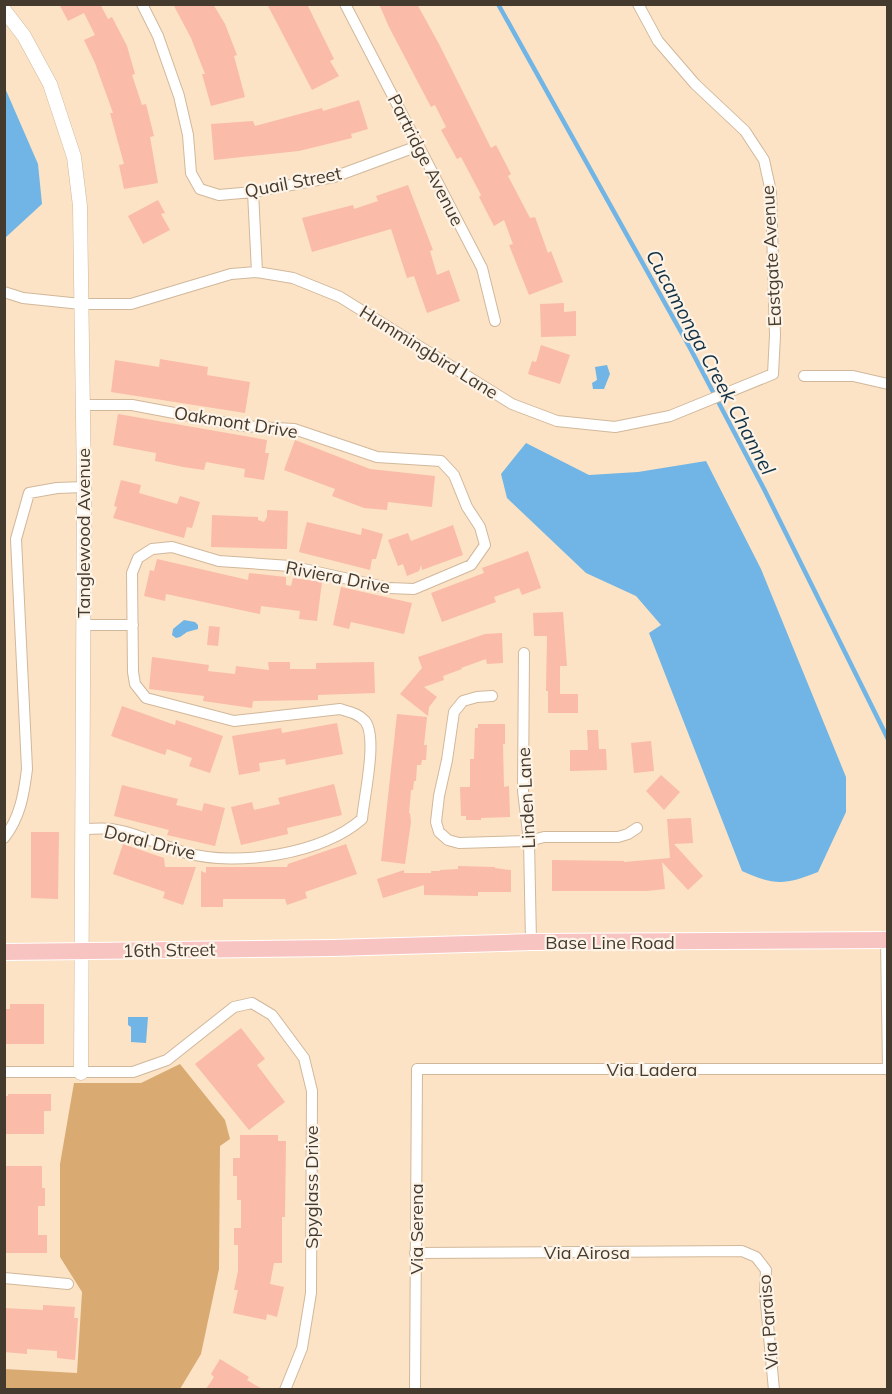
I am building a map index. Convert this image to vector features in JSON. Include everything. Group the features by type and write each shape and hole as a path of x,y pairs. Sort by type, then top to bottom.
{"main road":[{"name":"Base Line Road","path":"333,948 531,942 887,940"},
{"name":"16th Street","path":"4,952 333,948"}],"street":[{"name":"Quail Street","path":"142,4 158,36 179,96 189,135 191,173 200,189 219,195 253,192 334,177 418,146"},
{"name":"Partridge Avenue","path":"345,4 482,268 495,321"},
{"name":"Eastgate Avenue","path":"638,4 658,41 695,84 745,131 764,160 771,192 775,335 773,374"},
{"name":"Tanglewood Avenue","path":"4,10 24,36 50,84 74,157 80,206 84,487 81,1073"},
{"path":"253,192 257,272"},
{"name":"Hummingbird Lane","path":"4,292 22,298 81,304 131,304 231,274 257,272 293,278 339,297 512,404 557,421 615,427 670,416 773,374"},
{"path":"804,376 853,376 888,384"},
{"name":"Oakmont Drive","path":"83,405 132,405 243,426 294,429 376,457 441,461 454,475 466,507"},
{"path":"4,838 13,827 24,795 26,778 16,539 29,493 57,488 84,487"},
{"name":"Riviera Drive","path":"132,625 132,573 138,558 152,549 172,547 219,561 290,566 389,588 414,589 471,565 485,546 480,527 466,507"},
{"path":"83,625 132,625"},
{"name":"Doral Drive","path":"84,829 113,829 189,854 252,858 278,856 322,842 348,831 362,819 371,740 366,722 355,713 340,709 234,721 146,698 135,684 132,625"},
{"name":"Linden Lane","path":"524,653 523,791 529,841 531,942"},
{"path":"492,696 463,701 454,712 436,822 439,832 448,840 459,843 529,841 544,837 618,837 637,828"},
{"path":"887,940 887,1070"},
{"name":"Spyglass Drive","path":"81,1073 133,1072 167,1060 234,1007 252,1003 272,1015 303,1058 312,1091 311,1293 302,1348 285,1389"},
{"name":"Via Ladera","path":"417,1069 887,1070"},
{"name":"Via Serena","path":"415,1389 417,1069"},
{"path":"4,1072 81,1073"},
{"name":"Via Airosa","path":"416,1253 742,1251 756,1257"},
{"name":"Via Paraiso","path":"756,1257 766,1270 765,1293 774,1389"},
{"path":"4,1278 68,1284"}],"shaded area":[{"path":"180,1064 225,1120 230,1139 220,1146 219,1269 201,1354 180,1389 5,1389 5,1369 77,1373 82,1292 60,1257 60,1164 74,1083 141,1083"}],"water":[{"path":"5,88 38,164 42,204 5,238"},
{"path":"607,365 610,374 604,389 593,389 592,383 597,380 595,367"},
{"path":"526,443 589,475 638,472 706,461 761,569 846,777 846,812 818,872 780,882 763,879 742,871 649,633 661,625 636,596 586,573 507,498 501,474"},
{"path":"184,620 195,622 198,629 176,638 172,635 173,629"},
{"path":"128,1017 148,1017 146,1043 131,1042"}],"building":[{"path":"59,4 100,4 108,19 112,17 127,46 135,74 132,75 142,105 146,104 154,136 150,137 158,183 124,189 119,165 124,164 110,113 113,113 84,40 95,35 84,13 68,21"},
{"path":"173,4 213,4 225,24 237,55 234,56 245,97 211,106 202,74 205,74 191,38"},
{"path":"267,4 307,4 334,59 330,61 339,76 312,90"},
{"path":"379,4 417,4 491,148 496,145 511,174 508,176 530,218 535,217 548,253 551,251 563,282 529,295 509,245 513,244 504,220 494,226 461,157 457,159 441,130 446,127 435,105 431,107"},
{"path":"359,100 368,129 351,134 352,138 299,151 214,160 211,124 253,121 255,126 322,108 323,111"},
{"path":"408,185 433,250 430,251 437,275 449,270 460,301 427,313 414,276 407,278 391,229 312,252 302,218 353,205 354,209 378,201 376,196"},
{"path":"158,200 165,213 161,214 170,230 143,244 128,216"},
{"path":"564,303 564,312 576,311 576,336 541,337 540,304"},
{"path":"541,345 570,355 560,384 528,374 532,361 536,362"},
{"path":"160,359 208,367 207,375 250,382 245,413 111,392 115,360 159,367"},
{"path":"118,414 267,440 265,453 269,453 264,480 244,477 245,469 206,462 204,470 183,467 155,461 156,453 113,445"},
{"path":"295,440 370,469 435,476 432,507 388,502 387,510 364,508 332,496 335,489 284,470"},
{"path":"121,480 141,485 139,493 177,504 180,496 200,502 192,528 187,527 184,538 113,518"},
{"path":"267,510 288,511 287,549 211,547 212,515 258,517 258,520 264,522"},
{"path":"307,522 361,535 362,528 383,534 376,559 372,559 370,570 299,552"},
{"path":"453,525 463,555 422,570 421,565 419,571 407,576 403,564 398,566 388,540 408,533 411,541"},
{"path":"528,551 541,588 522,595 519,588 494,597 496,602 442,622 431,593 484,573 482,568"},
{"path":"157,559 248,580 249,573 286,577 286,585 291,586 293,578 322,582 317,621 299,619 300,611 261,606 260,614 166,594 165,601 144,596 150,570 154,571"},
{"path":"341,587 412,603 404,634 351,622 349,629 333,625"},
{"path":"563,612 567,666 560,666 560,694 578,694 578,713 548,713 547,636 534,636 533,613"},
{"path":"209,626 220,627 218,646 207,645"},
{"path":"502,633 503,663 487,664 486,659 443,676 444,680 424,687 437,697 429,707 428,716 400,694 422,668 418,657 485,634"},
{"path":"152,657 209,665 208,671 235,674 236,666 269,670 268,662 290,662 290,669 316,669 316,663 374,662 375,693 318,695 318,700 253,701 252,708 203,701 204,696 149,689"},
{"path":"122,706 175,725 176,720 223,736 210,773 189,766 192,758 167,749 165,755 111,736"},
{"path":"397,714 427,717 424,745 427,745 426,760 422,760 421,765 417,765 416,781 411,790 409,813 411,822 405,864 381,861"},
{"path":"337,723 343,754 286,765 285,759 259,763 260,771 239,775 232,736 281,728 282,733"},
{"path":"478,724 505,724 504,787 509,786 510,817 466,820 466,816 461,816 460,787 470,787 470,759 474,759 475,728 478,728"},
{"path":"587,730 598,730 599,749 606,749 607,770 570,771 570,750 588,750"},
{"path":"651,741 654,771 634,773 631,743"},
{"path":"661,775 680,792 664,810 646,791"},
{"path":"334,784 342,815 287,828 288,834 241,845 231,807 252,802 254,810 280,804 278,798"},
{"path":"122,785 178,799 176,805 202,811 204,803 225,808 215,846 167,835 169,830 114,816"},
{"path":"691,818 693,843 674,844 703,876 688,890 662,862 665,889 552,891 552,860 624,862 670,858 667,819"},
{"path":"31,832 59,832 58,899 31,898"},
{"path":"123,844 164,858 165,867 196,867 183,905 163,898 165,892 113,874"},
{"path":"346,844 357,874 305,892 307,898 287,905 285,899 223,899 223,907 201,907 201,871 206,873 206,867 287,867 288,864"},
{"path":"458,866 511,870 511,892 478,892 478,896 424,895 424,885 383,898 377,879 404,870 404,873 431,873 431,871 458,869"},
{"path":"10,1004 44,1004 44,1044 5,1044 4,1009 10,1009"},
{"path":"241,1028 265,1059 257,1065 285,1102 249,1130 195,1064"},
{"path":"8,1094 51,1094 51,1111 44,1111 44,1134 5,1134 4,1096"},
{"path":"240,1135 278,1135 278,1141 286,1141 282,1263 274,1263 270,1284 284,1287 277,1317 267,1314 266,1320 233,1313 238,1290 234,1290 238,1271 238,1245 234,1245 234,1228 241,1228 241,1200 237,1200 237,1176 233,1176 233,1158 240,1158"},
{"path":"6,1166 42,1166 45,1206 38,1206 38,1235 47,1235 47,1253 4,1253 4,1171 6,1171"},
{"path":"43,1305 75,1307 74,1318 78,1318 75,1360 57,1358 57,1351 27,1349 27,1354 4,1352 4,1308 43,1310"},
{"path":"220,1359 249,1377 247,1380 262,1389 206,1389 214,1377 211,1374"}],"waterway":[{"name":"Cucamonga Creek Channel","path":"498,4 690,348 764,489 888,739"}]}
